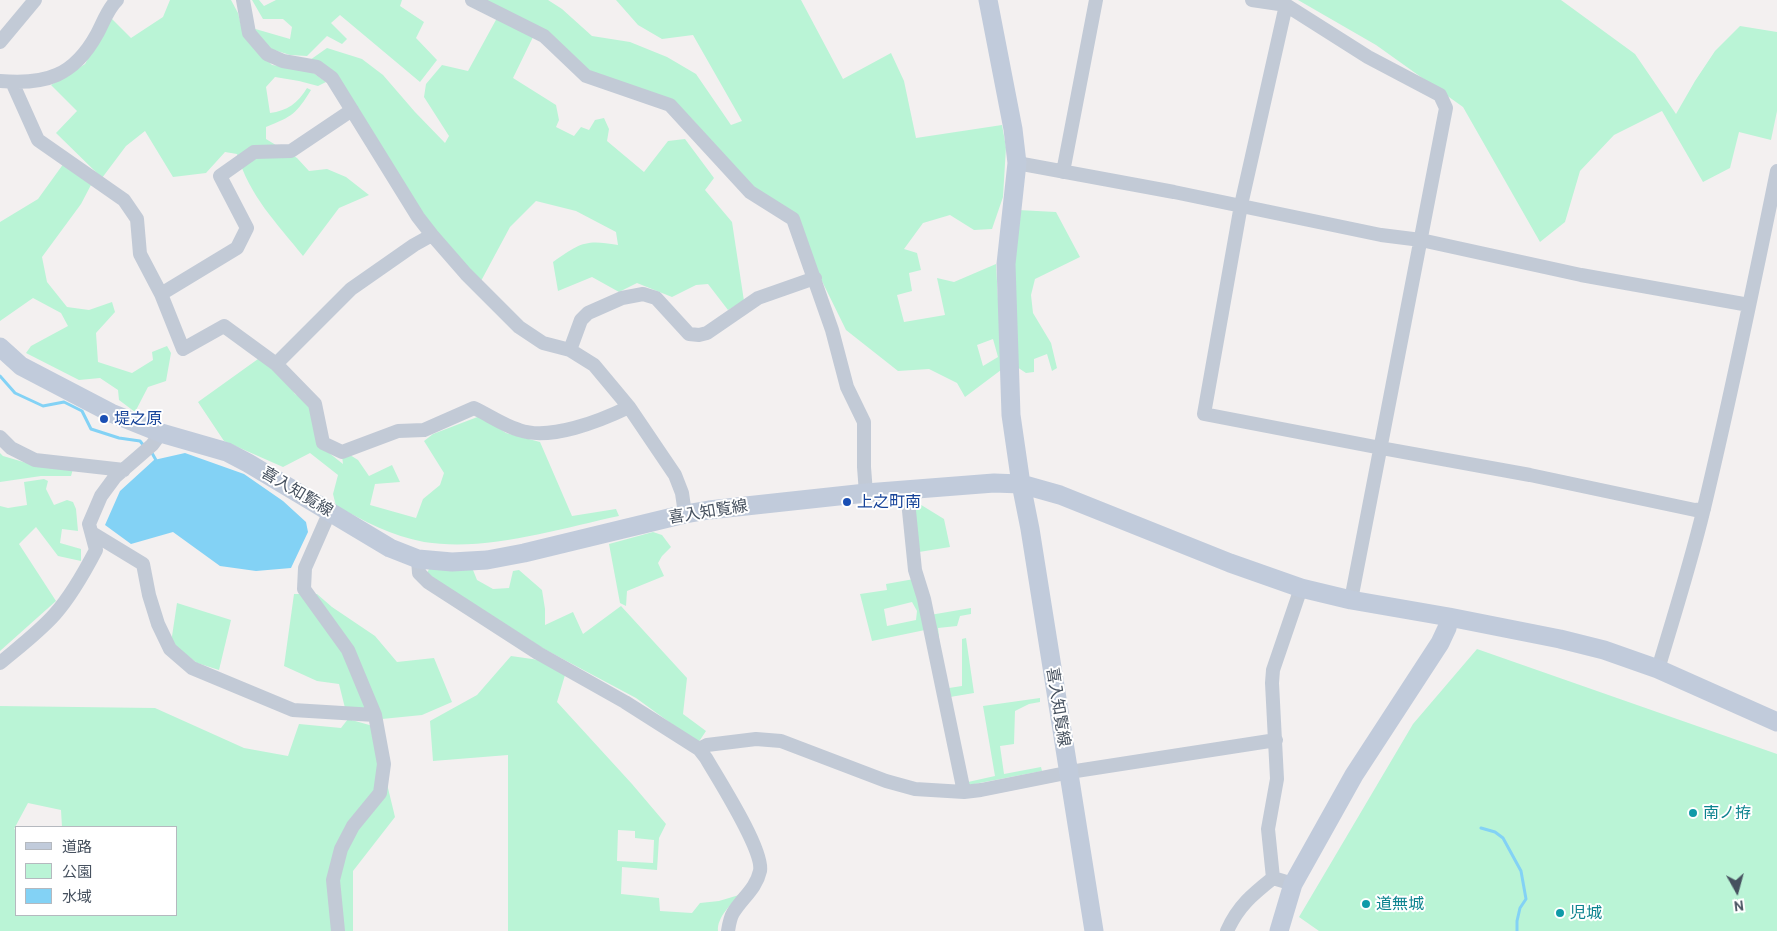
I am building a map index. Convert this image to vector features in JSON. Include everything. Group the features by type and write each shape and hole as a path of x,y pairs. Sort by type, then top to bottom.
{"street":[{"path":"0,42 35,0"},
{"path":"116,0 88,50 78,62 58,75 42,81 6,82 38,140 124,200 137,219 140,254 161,294 183,349 224,326 276,364 315,404 323,443 342,452 398,431 424,430 474,408 519,431 546,434 602,420 629,407"},
{"path":"243,0 249,34 267,54 283,61 317,67 332,78 418,217 466,274 519,327 543,343 570,350 594,365 629,407 675,475 682,493 685,514"},
{"path":"472,0 544,36 586,76 670,104 750,192 793,219 832,330 846,387 864,422 866,493"},
{"path":"988,0 1014,129 1017,163 1006,264 1011,415 1020,484 1060,495 1230,563 1301,588 1351,600 1560,639 1604,650 1658,669 1777,722"},
{"path":"1062,172 1096,0"},
{"path":"1252,0 1286,5 1368,57 1440,95 1446,108 1351,600"},
{"path":"1286,5 1241,206 1204,414 1530,475 1695,510 1704,509"},
{"path":"161,294 237,248 247,228 220,176 254,152 291,151 352,110"},
{"path":"1017,163 1381,235 1421,240 1582,275 1749,306"},
{"path":"1658,669 1687,574 1704,509 1777,171"},
{"path":"276,364 351,289 414,245 432,235"},
{"path":"570,350 581,320 588,313 622,298 643,294 656,298 689,334 699,335 707,334 758,298 815,278"},
{"name":"喜入知覧線","path":"0,347 22,366 111,414 162,433 227,452 390,548 418,558 452,562 487,560 524,553 685,514 866,493 994,483 1020,484 1030,529 1094,931"},
{"path":"0,663 55,614 87,568 96,550 89,524 101,496 124,470 152,445 162,433"},
{"path":"0,438 11,448 35,460 124,470"},
{"path":"907,490 915,570 926,609 964,792"},
{"path":"330,512 305,568 304,590 348,650 375,716 384,764 380,793 353,826 341,849 333,880 338,931"},
{"path":"92,533 143,564 148,595 158,624 170,649 192,668 293,710 375,716"},
{"path":"418,558 419,573 428,582 538,653 625,702 699,749 744,824 759,860 760,870 753,887 733,914 728,931"},
{"path":"1273,878 1268,830 1277,778 1273,670 1301,588"},
{"path":"1279,931 1293,884 1354,775 1440,643 1447,628 1449,617"},
{"path":"699,749 706,745 756,739 781,741 886,781 915,790 964,792 1069,772 1276,740"},
{"path":"1273,878 1293,884"},
{"path":"1227,931 1234,916 1247,898 1273,878"}],"green space":[{"path":"170,0 231,0 238,13 244,37 272,65 312,72 326,82 318,86 275,77 266,87 270,113 287,108 300,98 307,88 311,90 293,113 266,127 266,139 297,158 309,171 327,169 346,177 369,195 339,208 303,256 256,196 242,169 237,154 225,152 206,173 173,177 145,131 126,146 102,178 56,133 77,111 51,85 85,64 111,18 131,38 163,17"},
{"path":"252,0 259,0 264,6 276,0 402,0 400,6 424,22 416,38 437,60 420,82 340,15 331,23 347,39 342,44 327,36 307,56 290,55 271,49 252,28 290,39 292,27 283,19 263,19"},
{"path":"481,0 548,0 562,9 592,36 630,42 667,57 696,74 731,125 742,121 693,35 662,39 638,25 616,0 801,0 843,79 891,53 904,81 916,138 1002,125 1006,147 1003,197 992,229 974,230 950,215 923,223 904,249 917,253 921,270 909,273 912,291 897,295 904,322 945,315 937,278 954,282 996,264 1000,333 1005,367 965,397 957,383 929,369 898,371 846,330 819,275 797,217 753,188 692,119 589,73","holes":["993,339 998,357 983,366 977,345"]},
{"path":"1298,0 1561,0 1635,54 1676,114 1715,51 1740,26 1777,32 1777,111 1771,140 1739,132 1730,168 1703,182 1662,111 1614,135 1580,171 1565,222 1540,242 1463,107 1376,45"},
{"path":"497,18 533,37 513,78 556,105 559,120 556,127 574,136 581,127 589,130 595,120 604,118 609,129 607,141 644,172 668,141 685,139 714,178 705,190 732,222 744,301 728,310 708,284 696,285 672,297 637,283 619,292 592,277 558,291 553,262 570,250 583,244 598,242 618,245 616,232 576,211 536,201 510,227 481,281 433,229 374,136 310,60 327,48 362,59 383,75 445,143 449,136 424,97 426,84 442,65 468,71"},
{"path":"64,163 92,183 81,204 42,257 47,282 67,307 89,310 112,302 115,312 96,333 98,362 132,373 153,360 152,352 167,346 171,353 166,381 148,387 135,412 119,400 118,390 100,378 79,380 26,353 31,346 68,326 61,313 33,298 0,321 0,222 38,199"},
{"path":"1018,210 1056,212 1080,257 1035,279 1031,295 1033,313 1051,343 1057,368 1052,371 1047,354 1034,359 1034,372 1026,373 1017,367 1012,303"},
{"path":"258,359 282,374 295,394 310,403 319,445 343,464 342,456 350,455 358,460 369,476 392,465 400,482 375,484 370,505 416,518 423,499 440,485 444,473 424,441 433,434 480,416 506,433 540,442 572,516 616,509 619,516 522,538 472,544 424,542 378,527 336,506 333,494 338,475 310,453 283,467 224,441 198,402"},
{"path":"0,453 3,456 37,466 73,469 71,476 41,476 0,482"},
{"path":"44,479 48,481 46,489 54,505 67,500 73,502 76,509 78,531 62,529 60,543 81,549 81,561 58,556 36,527 19,544 56,601 0,651 0,506 8,508 27,505 24,482"},
{"path":"918,503 944,519 950,547 919,552 914,505"},
{"path":"653,532 662,535 671,547 658,563 664,576 627,591 626,606 620,603 609,544"},
{"path":"430,566 473,570 477,580 493,589 509,588 513,571 519,570 542,590 545,625 573,612 583,634 621,606 687,678 683,714 706,731 698,743 636,698 544,649 427,574"},
{"path":"914,579 924,616 971,608 971,614 960,616 957,626 938,628 941,657 925,630 872,641 860,594 887,590 886,584","holes":["912,602 917,611 916,620 887,626 884,609"]},
{"path":"294,594 317,594 332,607 375,636 397,662 434,658 452,702 422,715 382,719 345,708 339,684 317,681 284,666"},
{"path":"177,603 231,620 219,670 197,663 171,643"},
{"path":"966,638 974,693 950,697 949,688 962,686 962,639"},
{"path":"1477,649 1777,754 1777,931 1319,931 1299,917 1413,724"},
{"path":"511,656 539,660 565,675 557,702 666,824 659,838 657,870 622,867 621,894 659,898 660,911 692,913 700,903 719,901 739,895 722,916 718,931 508,931 508,755 433,761 430,721 477,695","holes":["618,830 635,831 635,838 654,840 653,863 617,861"]},
{"path":"1040,698 1040,702 1029,704 1015,711 1014,744 1000,746 1004,774 1041,767 1042,771 969,785 968,782 995,776 983,706"},
{"path":"0,706 155,708 244,748 288,756 299,724 341,728 348,719 373,726 395,817 353,871 353,931 0,931"}],"water":[{"path":"185,453 244,474 283,501 306,522 308,532 291,568 256,571 220,566 173,532 131,544 105,525 120,491 154,460"}],"waterway":[{"path":"0,376 15,393 43,406 64,402 82,411 91,429 119,438 140,441 144,446"},
{"path":"152,453 157,462"},
{"path":"1481,828 1495,832 1503,838 1521,871 1526,899 1520,908 1517,931"}],"place":[{"name":"堤之原","path":"104,419"},
{"name":"上之町南","path":"847,502"},
{"name":"南ノ拵","path":"1693,813"},
{"name":"道無城","path":"1366,904"},
{"name":"児城","path":"1560,913"}]}
